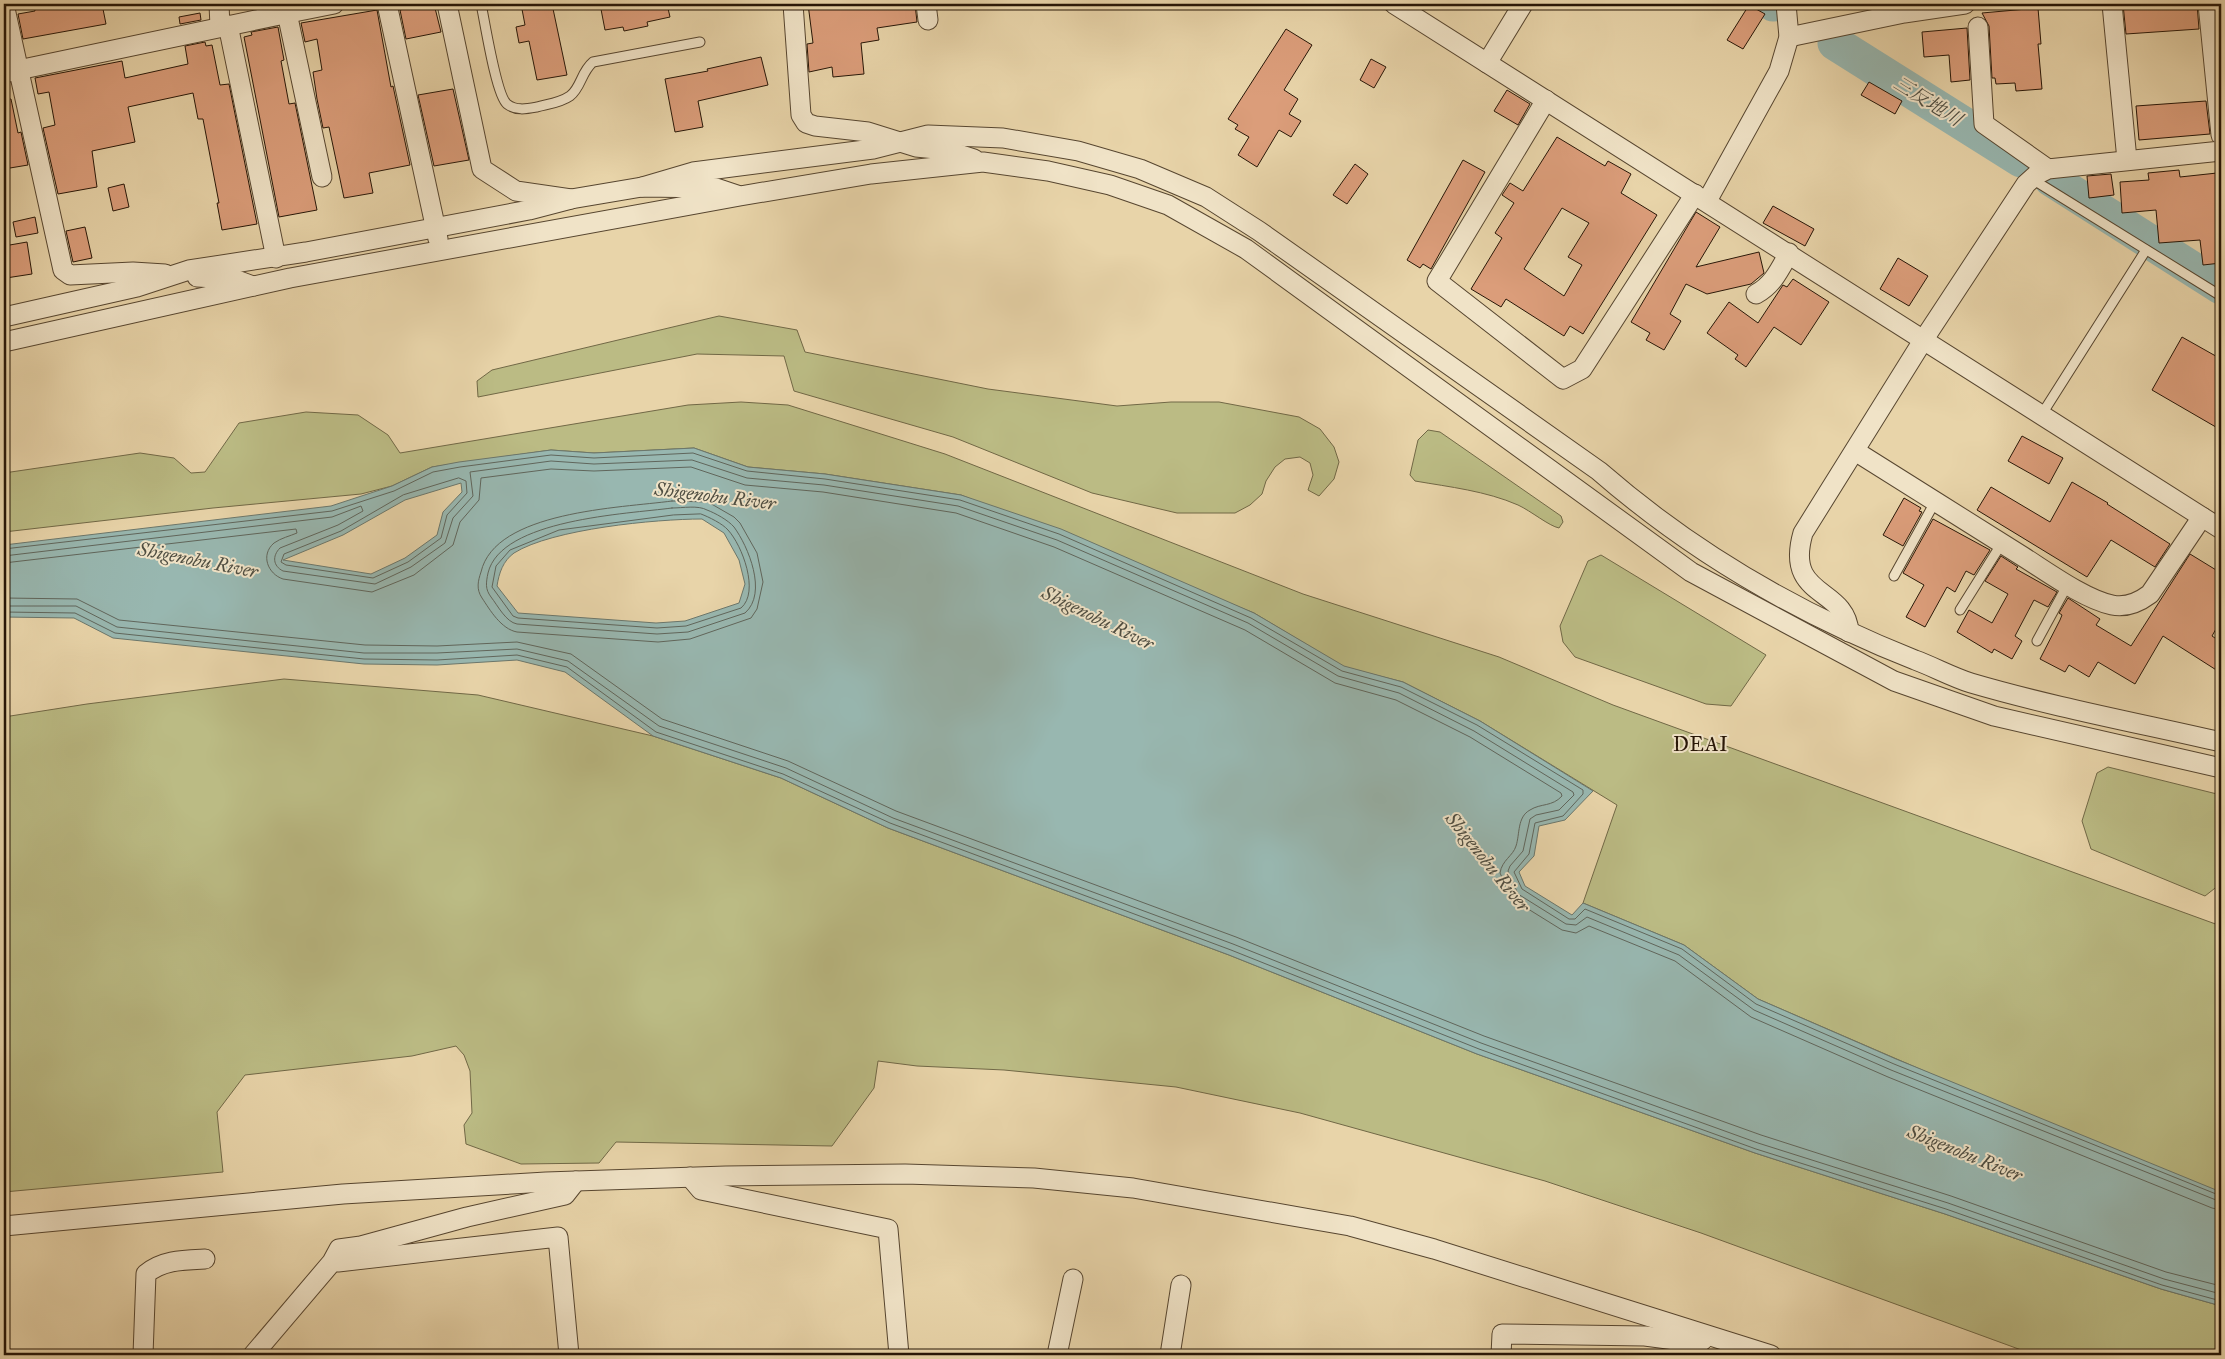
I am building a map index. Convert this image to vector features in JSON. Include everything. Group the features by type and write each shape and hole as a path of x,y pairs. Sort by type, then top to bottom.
{"street":[{"path":"4,4 12,71 63,270 70,275 133,272 234,279 254,286"},
{"path":"219,4 276,258"},
{"path":"12,71 291,10 334,4"},
{"path":"386,4 440,251"},
{"path":"447,4 482,169 516,190 570,199"},
{"path":"793,4 801,115 806,123 815,126 868,132 899,142 946,150 983,162 1048,171 1110,185 1168,205 1246,249 1692,572 1894,681 1994,716 2221,768"},
{"path":"1394,4 2221,529"},
{"path":"1487,63 1524,4"},
{"path":"1546,100 1436,281 1564,379 1582,369 1701,198 1779,71 1789,38 1786,4"},
{"path":"1789,38 1904,14 1965,4"},
{"path":"2112,4 2127,160"},
{"path":"2208,4 2221,135"},
{"path":"291,10 322,177"},
{"path":"1978,27 1984,124 2048,169"},
{"path":"4,317 137,287 169,275 205,267 276,258 529,210 570,199 642,187 693,172 873,149 928,135 947,134 1012,140 1078,151 1140,169 1206,197 1259,230 1599,471 1638,505 1699,546 1808,614 1969,682 2044,702 2221,742"},
{"path":"1849,632 1848,622 1843,610 1808,583 1799,557 1803,533 1924,339 2026,184 2048,169 2221,151"},
{"path":"4,342 254,286 440,251 871,174 983,162"},
{"path":"642,187 716,188 740,196"},
{"path":"1756,294 1766,289 1789,254"},
{"path":"1855,451 2068,584 2103,603 2114,606 2127,606 2140,602 2150,594 2202,517"},
{"path":"1894,681 1969,682"},
{"path":"4,1226 343,1194 576,1181 690,1177 905,1174 1034,1178 1133,1188 1350,1226 1434,1249 1771,1355"},
{"path":"690,1177 702,1190 888,1229 900,1355"},
{"path":"253,1355 332,1262 339,1249 361,1246 467,1217 565,1195 576,1181"},
{"path":"332,1262 558,1237 569,1355"},
{"path":"143,1355 146,1274 154,1267 178,1261 205,1259"},
{"path":"1057,1355 1073,1279"},
{"path":"1170,1355 1181,1285"},
{"path":"1501,1355 1502,1334 1628,1335 1698,1343 1711,1336"}],"lane":[{"path":"481,4 501,96 515,109 524,110 560,102 570,96 576,90 585,69 593,62 700,42"},
{"path":"2032,179 2221,296"},
{"path":"2042,414 2146,250"},
{"path":"1894,576 1935,502"},
{"path":"1960,610 2002,543"},
{"path":"2037,641 2068,584"}],"green space":[{"path":"719,316 797,330 805,352 988,389 1117,406 1171,402 1219,402 1299,417 1320,429 1334,447 1339,462 1334,479 1319,496 1308,490 1313,475 1310,463 1300,457 1285,459 1275,467 1266,481 1262,494 1250,505 1235,513 1177,513 1092,493 953,437 794,391 784,356 697,354 478,397 477,381 492,370"},
{"path":"741,402 788,405 945,454 1303,594 1499,657 1613,705 2221,926 2221,1196 2174,1179 1758,999 1684,945 1583,903 1617,805 1480,721 1403,682 1344,667 1254,613 961,495 825,474 748,467 694,448 594,453 551,450 432,467 392,486 361,494 213,508 4,532 4,473 140,453 174,458 191,473 205,472 239,423 306,412 358,415 388,435 400,453 688,405"},
{"path":"1428,430 1440,432 1561,516 1563,522 1559,528 1506,500 1468,490 1415,481 1410,475 1418,440"},
{"path":"1601,555 1766,655 1731,706 1706,704 1575,657 1563,642 1560,626 1588,561"},
{"path":"284,679 478,695 653,736 781,778 888,828 1229,955 1477,1054 1755,1153 1945,1214 2161,1289 2221,1306 2221,1355 2035,1355 1701,1233 1545,1181 1300,1113 1176,1087 1004,1070 917,1066 878,1061 874,1088 832,1146 616,1142 599,1163 521,1164 466,1144 464,1125 472,1113 470,1071 464,1055 456,1046 412,1056 245,1075 217,1112 223,1172 4,1192 4,717 87,704"},
{"path":"2108,767 2221,795 2221,879 2219,885 2205,896 2091,849 2082,821 2097,773"}],"water":[{"name":"Shigenobu River","path":"694,448 748,467 825,474 961,495 1061,529 1254,613 1344,666 1403,682 1480,721 1593,791 1565,820 1539,826 1534,856 1519,872 1525,886 1572,915 1583,903 1684,945 1758,999 1896,1059 2221,1192 2221,1306 2161,1289 1945,1214 1755,1153 1477,1054 1229,955 888,828 781,778 653,736 565,672 517,660 437,665 364,664 113,638 74,618 4,617 4,545 331,506 392,486 432,467 459,462 551,450 594,453","holes":["461,483 462,492 443,512 437,535 405,558 371,574 283,560 343,535 405,500","702,519 724,533 739,560 745,584 739,603 685,621 656,623 518,613 497,586 500,572 507,560 514,553 531,545 553,538 605,527 632,523"]}],"building":[{"path":"34,4 102,4 106,24 23,39 18,14 35,11"},
{"path":"434,4 441,32 406,39 400,10"},
{"path":"521,4 552,4 567,75 537,80 529,41 519,43 516,27 525,25"},
{"path":"600,4 667,4 670,17 647,22 648,26 624,31 623,27 605,30"},
{"path":"808,4 915,4 917,22 877,28 879,40 861,43 864,74 833,77 832,67 809,72 807,44 813,43"},
{"path":"2123,4 2197,4 2199,29 2126,34"},
{"path":"1749,5 1765,14 1743,49 1727,40"},
{"path":"2038,8 2041,44 2038,44 2042,89 2016,91 2015,83 1996,84 1995,78 1992,78 1989,26 1982,13"},
{"path":"377,10 391,87 393,86 410,165 369,173 373,193 344,198 329,127 323,128 317,99 313,72 322,70 317,39 305,42 301,23"},
{"path":"200,13 201,20 180,24 179,17"},
{"path":"278,27 284,60 281,61 289,104 295,103 317,210 279,217 244,37 252,35 251,32"},
{"path":"1967,28 1970,80 1951,82 1949,55 1924,57 1922,32"},
{"path":"1286,29 1312,45 1284,90 1298,99 1289,114 1301,121 1291,137 1279,130 1257,167 1238,155 1249,137 1235,129 1238,125 1228,119"},
{"path":"205,42 206,46 212,45 220,85 229,84 257,224 222,230 217,203 219,203 203,119 198,119 193,93 128,107 135,142 92,151 97,187 58,194 43,128 55,125 49,92 38,94 35,78 122,61 125,78 188,64 185,46"},
{"path":"761,57 768,85 698,101 703,127 675,132 665,79 708,71 707,69"},
{"path":"1371,59 1386,67 1374,88 1360,80"},
{"path":"1869,82 1902,101 1895,114 1861,95"},
{"path":"453,89 469,160 434,166 418,95"},
{"path":"1507,90 1530,104 1518,125 1494,111"},
{"path":"4,99 11,99 18,133 21,132 28,165 4,169"},
{"path":"2206,101 2210,134 2139,140 2136,106"},
{"path":"1557,137 1605,166 1608,161 1631,174 1621,193 1657,215 1583,334 1570,326 1564,336 1506,299 1501,307 1471,289 1502,238 1495,233 1514,203 1502,195 1510,183 1523,191","holes":["1562,208 1589,223 1568,257 1582,265 1564,296 1524,269"]},
{"path":"1463,160 1485,172 1431,269 1423,264 1420,268 1407,260"},
{"path":"1355,164 1368,174 1347,204 1333,195"},
{"path":"2179,170 2180,177 2217,173 2221,213 2221,263 2203,265 2200,240 2159,243 2156,210 2122,213 2120,182 2149,180 2148,173"},
{"path":"2111,174 2114,195 2089,198 2087,176"},
{"path":"124,184 129,207 113,211 108,188"},
{"path":"1773,206 1814,229 1805,246 1763,223"},
{"path":"1696,212 1720,227 1696,267 1759,252 1764,273 1751,284 1707,294 1686,284 1670,314 1681,321 1664,350 1646,340 1650,333 1631,322"},
{"path":"35,217 38,233 16,237 13,222"},
{"path":"85,227 92,258 73,262 66,231"},
{"path":"27,242 32,274 6,278 4,246"},
{"path":"1898,258 1928,276 1909,306 1880,289"},
{"path":"1793,279 1829,302 1801,345 1774,327 1746,367 1735,359 1738,355 1707,333 1729,302 1758,323 1783,285 1787,287"},
{"path":"2182,337 2221,359 2221,430 2152,390"},
{"path":"2022,436 2063,458 2049,484 2008,461"},
{"path":"2072,482 2108,503 2170,544 2155,567 2111,540 2087,577 1977,510 1991,487 2050,522"},
{"path":"1904,498 1921,508 1919,511 1922,512 1903,546 1883,535"},
{"path":"1933,519 1990,550 1974,575 1966,571 1955,592 1947,587 1925,627 1906,617 1924,585 1903,573"},
{"path":"2190,554 2221,573 2221,620 2212,636 2221,642 2221,673 2163,636 2135,684 2098,662 2089,677 2069,665 2065,672 2040,659 2060,620 2062,615 2059,613 2068,598 2100,619 2096,625 2131,646"},
{"path":"2001,556 2018,567 2016,569 2057,592 2048,607 2034,600 2015,636 2022,641 2012,659 1994,649 1992,653 1957,632 1969,610 1992,623 2008,594 1985,581"}],"waterway":[{"name":"三反地川","path":"1835,43 2021,160"},
{"name":"三反地川","path":"2051,179 2221,287"}],"district":[{"name":"DEAI","path":"1701,744"}]}
